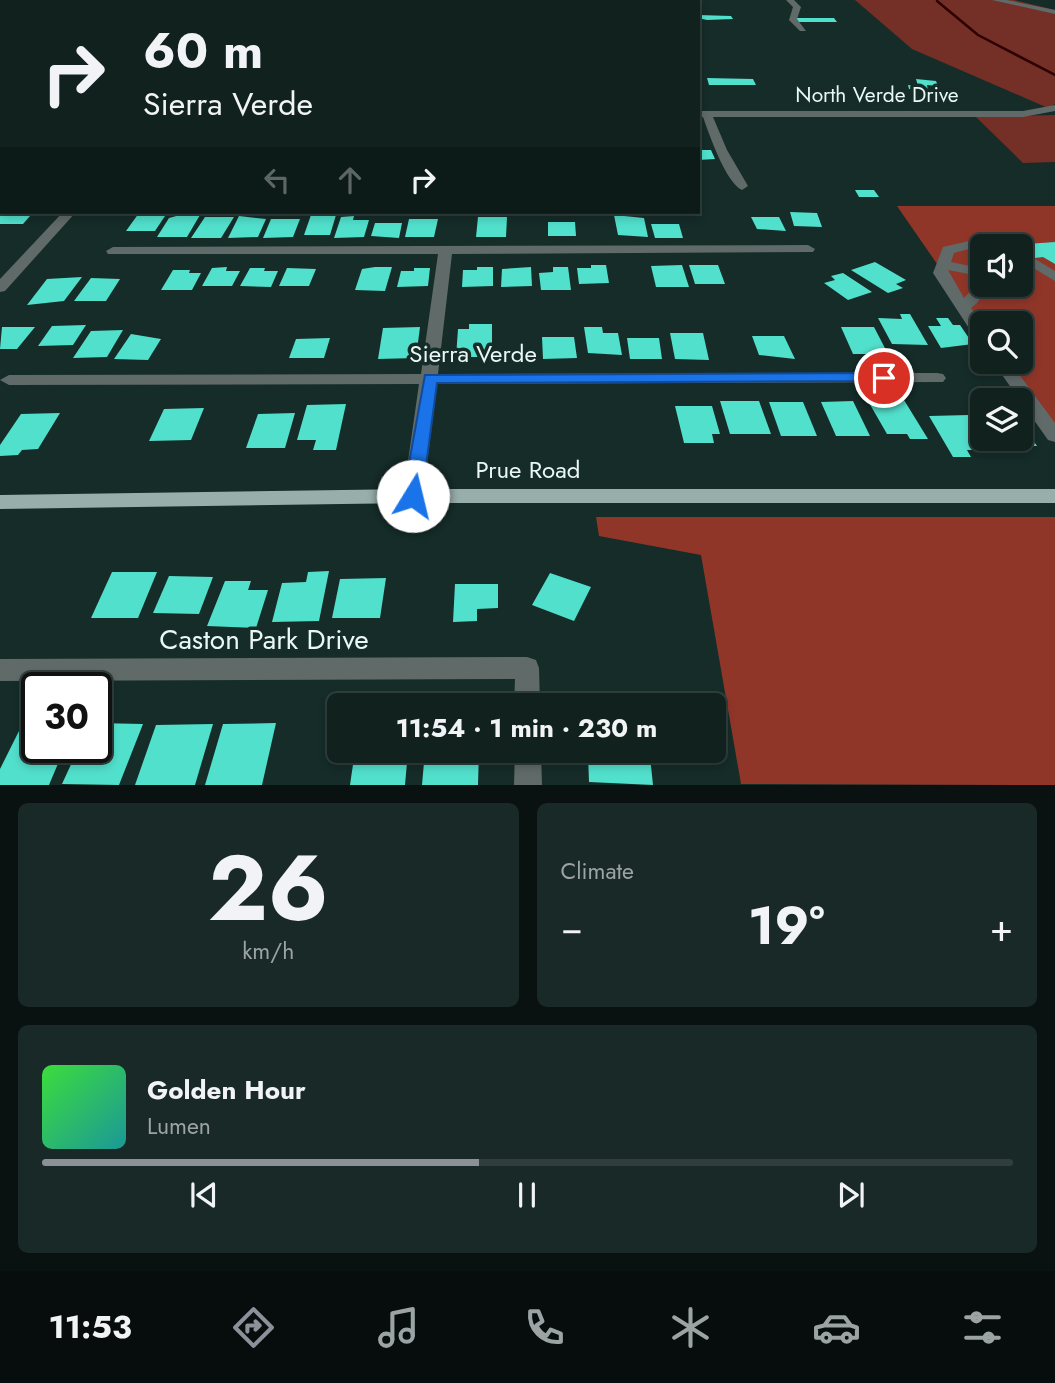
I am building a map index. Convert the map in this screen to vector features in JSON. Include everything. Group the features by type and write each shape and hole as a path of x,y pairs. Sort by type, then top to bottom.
{"main road":[{"name":"Prue Road","path":"0,502 413,496 1055,496"}],"street":[{"path":"790,0 797,7 793,20 803,29"},
{"path":"996,0 1055,12"},
{"name":"North Verde Drive","path":"703,114 1023,114 1055,108"},
{"path":"703,114 742,186"},
{"path":"0,288 67,214"},
{"path":"970,245 948,250 941,279 970,319"},
{"path":"413,496 446,249"},
{"path":"113,251 808,249"},
{"path":"1033,263 1055,277"},
{"path":"943,265 970,270"},
{"path":"961,307 974,297"},
{"path":"1010,374 1055,436"},
{"name":"Sierra Verde","path":"9,380 937,378"},
{"name":"Caston Park Drive","path":"0,670 527,668 527,693"},
{"path":"528,763 528,785"}],"shaded area":[{"path":"855,0 1014,0 1055,10 1055,104 1048,108 912,49"},
{"path":"1055,115 1055,162 1023,163 976,117"},
{"path":"897,206 1055,206 1055,436 1033,403 1033,388 1023,388 1013,374 1033,374 1033,311 970,312"},
{"path":"596,517 1055,517 1055,785 741,784 701,555 599,536"}],"building":[{"path":"700,15 731,16 733,19 700,18"},
{"path":"795,18 834,18 837,22 798,22"},
{"path":"707,78 753,79 756,85 709,85"},
{"path":"916,79 936,81 938,86 927,85 928,91 909,89 908,85 918,86"},
{"path":"700,150 711,150 715,159 700,160"},
{"path":"855,190 874,190 879,197 859,197"},
{"path":"790,212 817,213 822,227 794,226"},
{"path":"0,214 48,214 30,216 23,224 0,224"},
{"path":"138,214 166,214 155,231 126,231"},
{"path":"200,215 187,237 157,237 169,218"},
{"path":"311,215 336,215 330,235 304,235"},
{"path":"614,215 644,218 648,237 618,235"},
{"path":"239,216 266,219 258,237 228,238"},
{"path":"354,216 353,220 369,220 364,237 334,238 341,217"},
{"path":"205,217 234,217 221,238 191,238"},
{"path":"478,217 507,217 506,237 476,237"},
{"path":"751,217 779,217 786,231 757,229"},
{"path":"271,219 300,219 293,237 263,238"},
{"path":"409,219 438,219 434,237 405,237"},
{"path":"548,222 575,222 576,236 548,236"},
{"path":"375,223 402,223 399,238 371,236"},
{"path":"651,224 679,224 683,238 655,238"},
{"path":"1055,242 1055,264 1043,257 1033,256 1033,244"},
{"path":"875,262 906,280 896,284 903,288 888,293 851,270"},
{"path":"591,265 606,265 609,283 579,284 577,268 591,268"},
{"path":"682,265 689,287 656,287 651,266"},
{"path":"689,265 718,265 725,284 695,284"},
{"path":"227,267 226,271 240,271 232,286 202,286 212,268"},
{"path":"392,267 385,291 355,290 362,269"},
{"path":"477,267 493,267 493,286 462,287 463,270 477,270"},
{"path":"531,267 532,286 501,287 502,269"},
{"path":"553,267 568,267 571,290 541,290 539,273 553,272"},
{"path":"250,268 278,271 271,287 240,286"},
{"path":"287,268 316,269 309,286 279,286"},
{"path":"414,268 430,268 428,286 397,287 401,271 414,271"},
{"path":"173,270 201,273 192,290 161,290"},
{"path":"843,273 872,292 848,300 824,283 835,280 831,276"},
{"path":"82,277 64,301 27,305 47,279"},
{"path":"91,278 120,279 106,301 74,301"},
{"path":"900,314 910,314 928,345 892,344 878,318 902,319"},
{"path":"936,318 948,318 953,325 960,325 970,340 970,344 941,348 928,326 941,326"},
{"path":"469,324 492,324 492,357 456,357 458,329 469,329"},
{"path":"86,325 73,345 38,346 52,326"},
{"path":"2,327 35,327 17,349 0,349"},
{"path":"420,327 416,358 378,359 383,328"},
{"path":"584,327 602,327 603,333 618,333 622,355 588,353"},
{"path":"841,327 874,327 888,354 853,354"},
{"path":"123,330 107,357 73,358 91,331"},
{"path":"670,333 703,333 709,360 675,359"},
{"path":"131,334 161,339 148,360 114,359"},
{"path":"752,336 784,336 795,359 759,355"},
{"path":"542,337 574,337 577,358 543,359"},
{"path":"330,338 324,358 289,358 296,339"},
{"path":"627,338 659,338 662,359 630,359"},
{"path":"904,400 928,439 910,439 907,434 887,434 868,401"},
{"path":"720,401 759,401 771,434 730,434"},
{"path":"853,401 870,436 836,436 821,402"},
{"path":"769,402 803,402 817,436 781,436"},
{"path":"346,404 336,450 313,450 316,440 297,440 307,405"},
{"path":"675,406 712,406 720,434 712,434 714,443 684,443"},
{"path":"204,408 191,440 149,441 164,409"},
{"path":"60,413 38,449 22,450 18,455 0,456 0,445 21,414"},
{"path":"295,413 285,448 246,448 258,414"},
{"path":"969,415 970,450 967,450 971,457 953,457 929,416"},
{"path":"329,571 319,621 272,622 282,583 306,582 308,572"},
{"path":"112,572 157,572 138,618 91,618"},
{"path":"550,573 591,587 574,621 532,605"},
{"path":"169,576 213,577 199,614 153,613"},
{"path":"386,578 380,618 332,618 340,579"},
{"path":"225,581 251,581 248,590 268,590 256,628 207,626"},
{"path":"455,584 498,584 498,608 477,609 477,621 453,622"},
{"path":"112,723 143,724 119,785 62,784 72,763 112,763"},
{"path":"276,723 262,785 205,785 223,724"},
{"path":"213,724 195,785 135,785 156,725"},
{"path":"21,727 21,763 58,763 49,785 0,785 0,769"},
{"path":"353,763 407,763 405,785 350,785"},
{"path":"424,763 479,763 478,785 422,785"},
{"path":"588,763 651,763 653,785 589,782"}],"waterway":[{"path":"937,1 978,35 1055,75"}],"route":[{"path":"413,496 430,379 884,378"}]}
